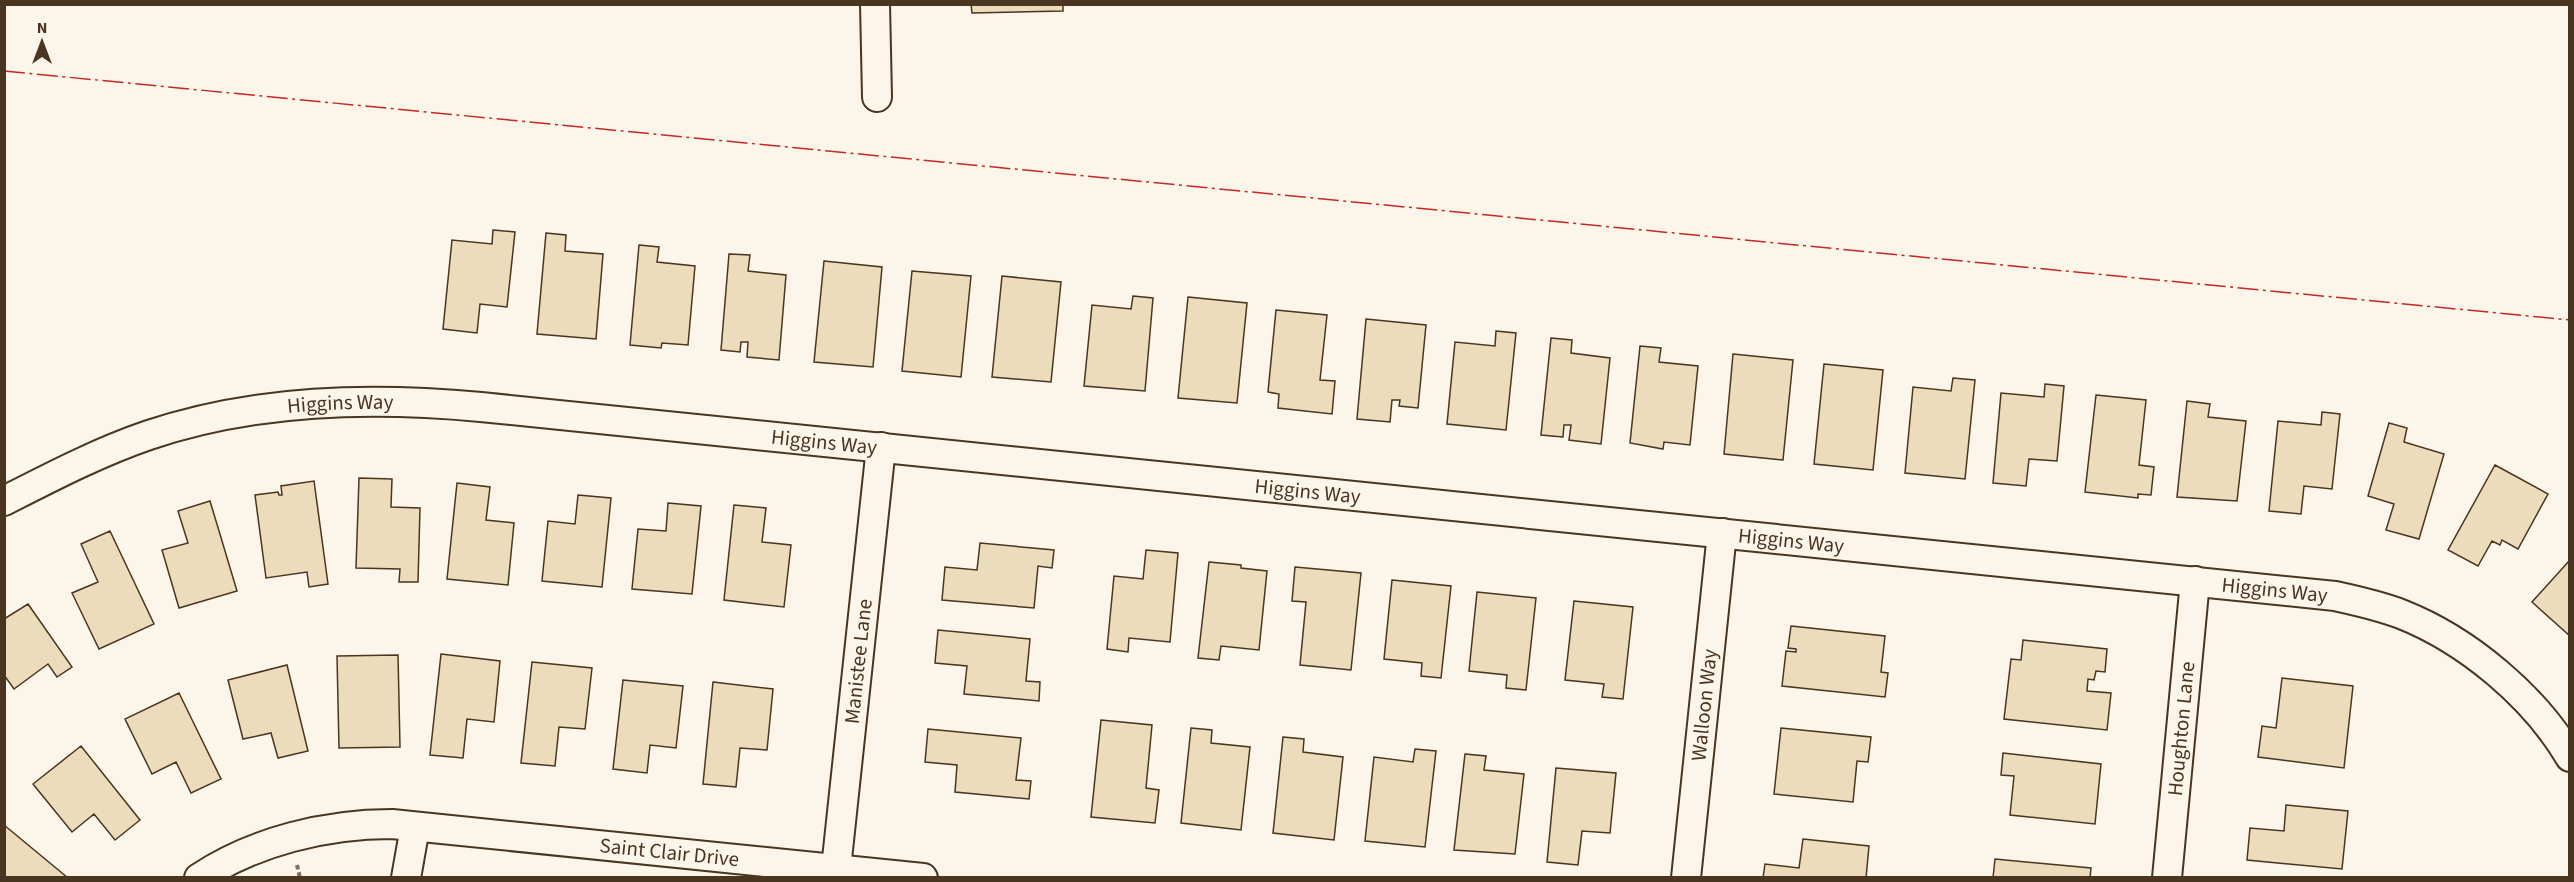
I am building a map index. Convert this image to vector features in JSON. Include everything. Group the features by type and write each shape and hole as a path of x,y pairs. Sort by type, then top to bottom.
{"street":[{"path":"875,4 878,98"},
{"name":"Higgins Way","path":"4,501 61,472 150,435 269,406 392,401 444,403 2336,596 2403,615 2464,650 2506,679 2558,737 2570,757"},
{"name":"Manistee Lane","path":"835,873 880,447"},
{"name":"Walloon Way","path":"1686,878 1722,533"},
{"name":"Houghton Lane","path":"2167,878 2195,581"},
{"name":"Saint Clair Drive","path":"199,878 250,852 290,838 324,829 360,824 415,827 835,873 922,878"},
{"path":"406,878 415,827"}],"building":[{"path":"971,4 1063,4 1063,11 972,13"},
{"path":"493,230 515,232 507,307 480,304 477,333 443,329 452,240 492,244"},
{"path":"546,233 566,235 565,251 603,254 596,339 537,334"},
{"path":"639,245 659,247 657,262 695,266 688,345 662,343 661,348 630,345"},
{"path":"729,254 750,255 748,271 786,275 779,360 747,357 748,342 741,342 740,352 721,350"},
{"path":"824,261 882,267 873,367 814,362"},
{"path":"912,271 971,276 961,377 902,371"},
{"path":"1002,276 1061,282 1051,382 992,377"},
{"path":"1133,296 1153,298 1145,391 1084,386 1092,305 1131,309"},
{"path":"1188,297 1247,303 1237,403 1178,398"},
{"path":"1276,310 1327,315 1320,380 1335,381 1332,414 1278,408 1279,394 1268,392"},
{"path":"1366,319 1426,325 1418,408 1399,406 1400,400 1392,400 1390,422 1357,419"},
{"path":"1496,331 1516,333 1506,430 1447,424 1455,342 1495,346"},
{"path":"1551,338 1572,340 1571,353 1610,358 1601,444 1569,440 1571,425 1564,425 1563,437 1541,435"},
{"path":"1640,346 1661,348 1659,362 1698,366 1690,445 1664,442 1663,449 1630,443"},
{"path":"1733,354 1793,360 1783,460 1724,454"},
{"path":"1824,364 1883,370 1873,470 1814,464"},
{"path":"1953,378 1975,380 1965,479 1905,473 1913,387 1951,391"},
{"path":"2045,384 2064,386 2057,461 2029,459 2026,486 1993,483 2001,393 2044,397"},
{"path":"2096,395 2146,400 2139,465 2154,467 2151,495 2138,494 2138,498 2085,492"},
{"path":"2187,401 2210,404 2208,417 2246,421 2237,501 2177,497"},
{"path":"2322,412 2340,414 2332,489 2304,486 2301,514 2269,511 2278,421 2321,425"},
{"path":"2389,423 2407,428 2404,442 2444,454 2419,539 2386,530 2394,504 2368,496"},
{"path":"2495,465 2548,494 2518,549 2502,540 2500,545 2492,541 2478,566 2448,550"},
{"path":"359,478 392,479 391,507 420,508 418,582 399,582 400,569 356,568"},
{"path":"314,481 328,584 309,587 307,572 266,578 255,495 278,492 282,495 281,486"},
{"path":"457,483 490,487 486,520 514,523 508,585 447,579"},
{"path":"578,495 611,498 602,587 542,581 548,521 575,524"},
{"path":"210,501 237,591 179,608 162,550 188,543 178,511"},
{"path":"668,503 701,506 692,594 632,589 638,529 666,531"},
{"path":"734,505 766,508 762,542 791,545 784,607 724,600"},
{"path":"110,531 154,624 99,649 72,593 98,582 81,544"},
{"path":"980,543 1054,550 1052,568 1038,566 1034,608 942,600 945,567 977,570"},
{"path":"1146,550 1178,553 1170,642 1129,638 1128,652 1107,649 1114,576 1143,579"},
{"path":"2570,560 2570,636 2532,602"},
{"path":"1209,562 1241,565 1241,568 1267,571 1259,650 1221,646 1219,660 1198,658"},
{"path":"1295,567 1361,573 1351,670 1300,665 1306,602 1292,601"},
{"path":"1392,580 1451,586 1441,678 1421,676 1422,663 1384,659"},
{"path":"1477,592 1536,598 1526,690 1506,688 1507,675 1469,671"},
{"path":"1574,601 1633,607 1623,699 1602,697 1604,684 1565,680"},
{"path":"28,604 72,667 57,677 48,664 14,689 4,675 4,619"},
{"path":"1791,626 1885,636 1881,672 1888,673 1885,697 1782,686 1786,651 1796,652 1796,649 1788,648"},
{"path":"938,630 1030,639 1026,681 1040,682 1039,701 964,694 967,666 935,663"},
{"path":"2023,640 2107,649 2105,672 2096,671 2094,680 2088,679 2087,691 2111,693 2107,730 2004,719 2011,659 2021,660"},
{"path":"441,654 500,661 494,722 467,719 463,758 430,755"},
{"path":"398,655 400,747 339,748 337,656"},
{"path":"532,662 592,668 585,729 559,727 555,766 521,763"},
{"path":"287,665 308,751 278,758 271,733 243,739 228,680"},
{"path":"2282,678 2353,686 2344,768 2258,757 2262,726 2276,728"},
{"path":"623,680 683,686 676,748 650,745 647,773 613,769"},
{"path":"713,682 773,689 767,750 740,748 736,787 703,784"},
{"path":"179,693 221,779 191,793 176,762 152,774 125,719"},
{"path":"1101,720 1152,725 1146,788 1159,790 1155,823 1091,817"},
{"path":"1191,728 1212,730 1211,743 1250,747 1241,830 1181,823"},
{"path":"1781,728 1871,737 1868,762 1857,761 1853,802 1774,794"},
{"path":"928,729 1021,738 1016,780 1031,781 1029,799 955,792 957,765 925,762"},
{"path":"1283,737 1304,739 1303,752 1343,757 1334,840 1273,833"},
{"path":"81,746 140,820 115,840 94,814 72,832 33,784"},
{"path":"1415,749 1436,751 1425,847 1365,841 1374,757 1413,762"},
{"path":"2003,753 2101,764 2095,824 2010,815 2014,776 2001,775"},
{"path":"1465,754 1486,756 1484,770 1524,774 1515,854 1454,850"},
{"path":"1556,768 1616,773 1610,833 1582,831 1578,865 1547,862"},
{"path":"2286,805 2348,811 2342,869 2247,860 2250,828 2284,831"},
{"path":"4,825 68,878 4,878"},
{"path":"1803,839 1869,846 1866,878 1763,878 1765,864 1799,868"},
{"path":"1995,859 2091,868 2090,878 1993,878"}],"power":[{"path":"4,71 2570,320"}]}
